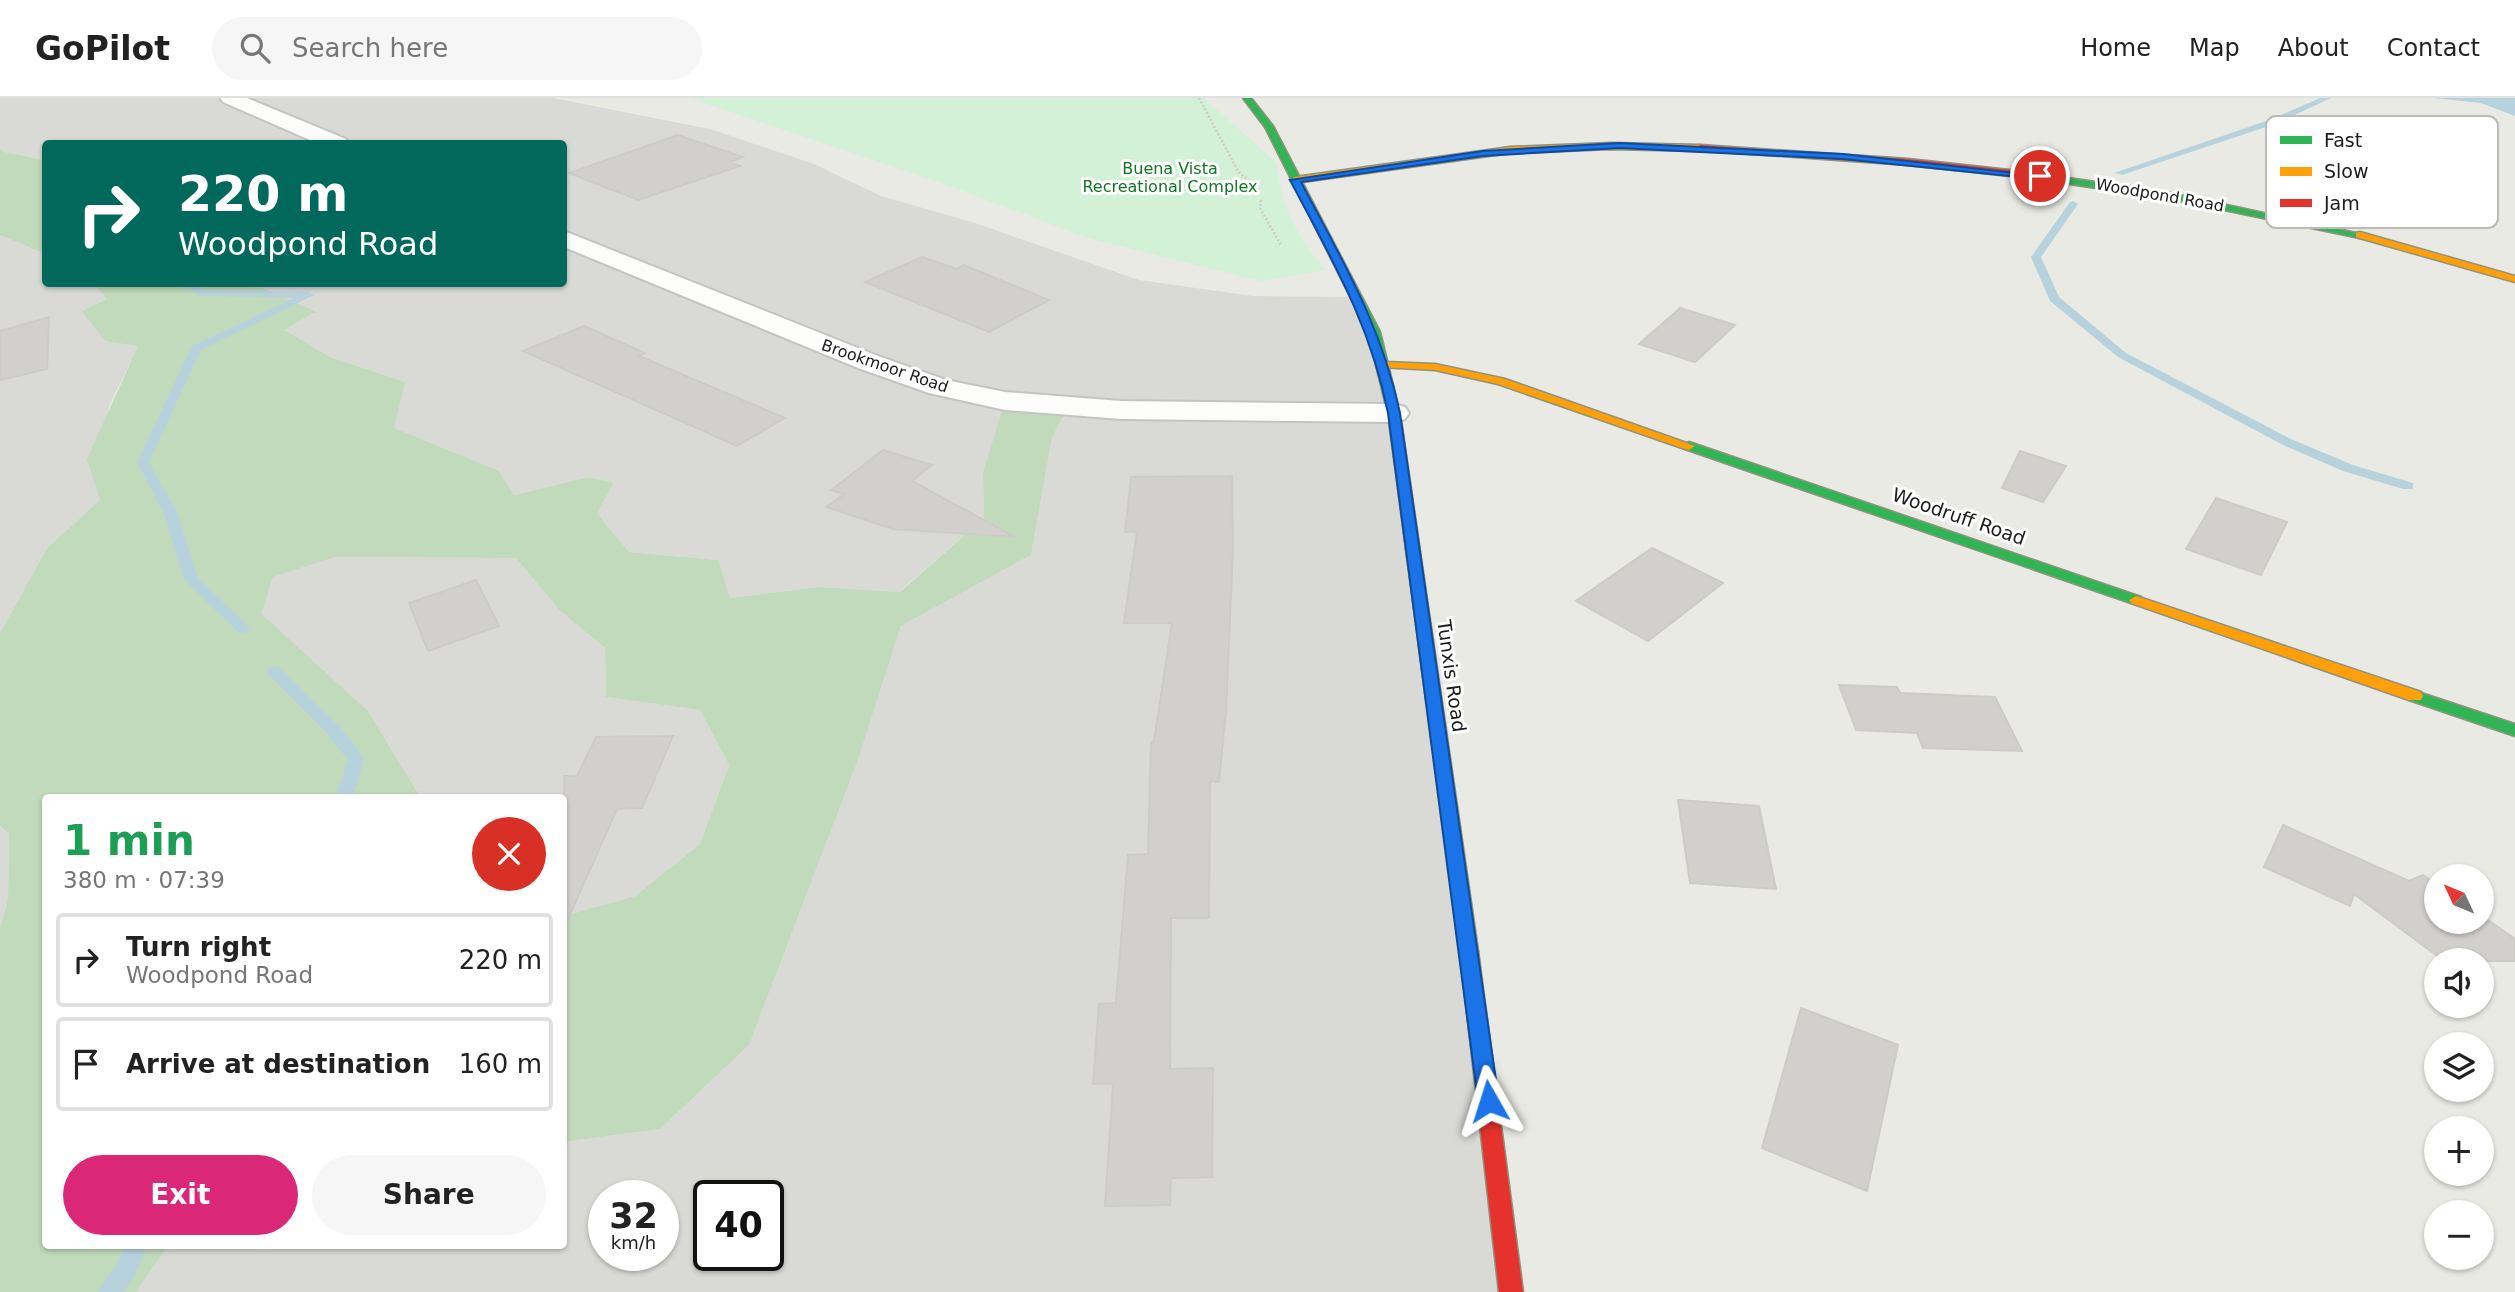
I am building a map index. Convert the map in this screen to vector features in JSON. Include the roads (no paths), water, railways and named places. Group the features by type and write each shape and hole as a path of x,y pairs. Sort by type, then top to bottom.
{"street":[{"path":"230,98 329,140"},
{"name":"Tunxis Road","path":"1247,98 1269,126 1363,309 1384,365 1394,413 1486,1074 1511,1292"},
{"name":"Woodpond Road","path":"1295,180 1483,153 1553,148 1684,147 1890,160 2006,172 2185,199 2266,216"},
{"name":"Woodpond Road","path":"2326,228 2460,261 2515,279"},
{"name":"Brookmoor Road","path":"567,239 868,362 939,387 965,393 1005,401 1121,410 1394,413"},
{"name":"Woodruff Road","path":"1384,365 1435,367 1501,381 2515,730"}],"water":[{"path":"2434,98 2515,98 2515,116 2481,103"}],"waterway":[{"path":"2286,116 2327,98"},
{"path":"2119,173 2266,124"},
{"path":"2073,204 2036,257 2054,299 2122,355 2287,442 2348,468 2408,486"},
{"path":"191,287 200,293 309,295 196,348 143,462 171,514 191,580 243,629"},
{"path":"274,671 329,725 356,760 345,794"},
{"path":"109,1292 126,1270 135,1249"}],"park label":[{"name":"Buena Vista Recreational Complex","path":"1170,177"}]}
